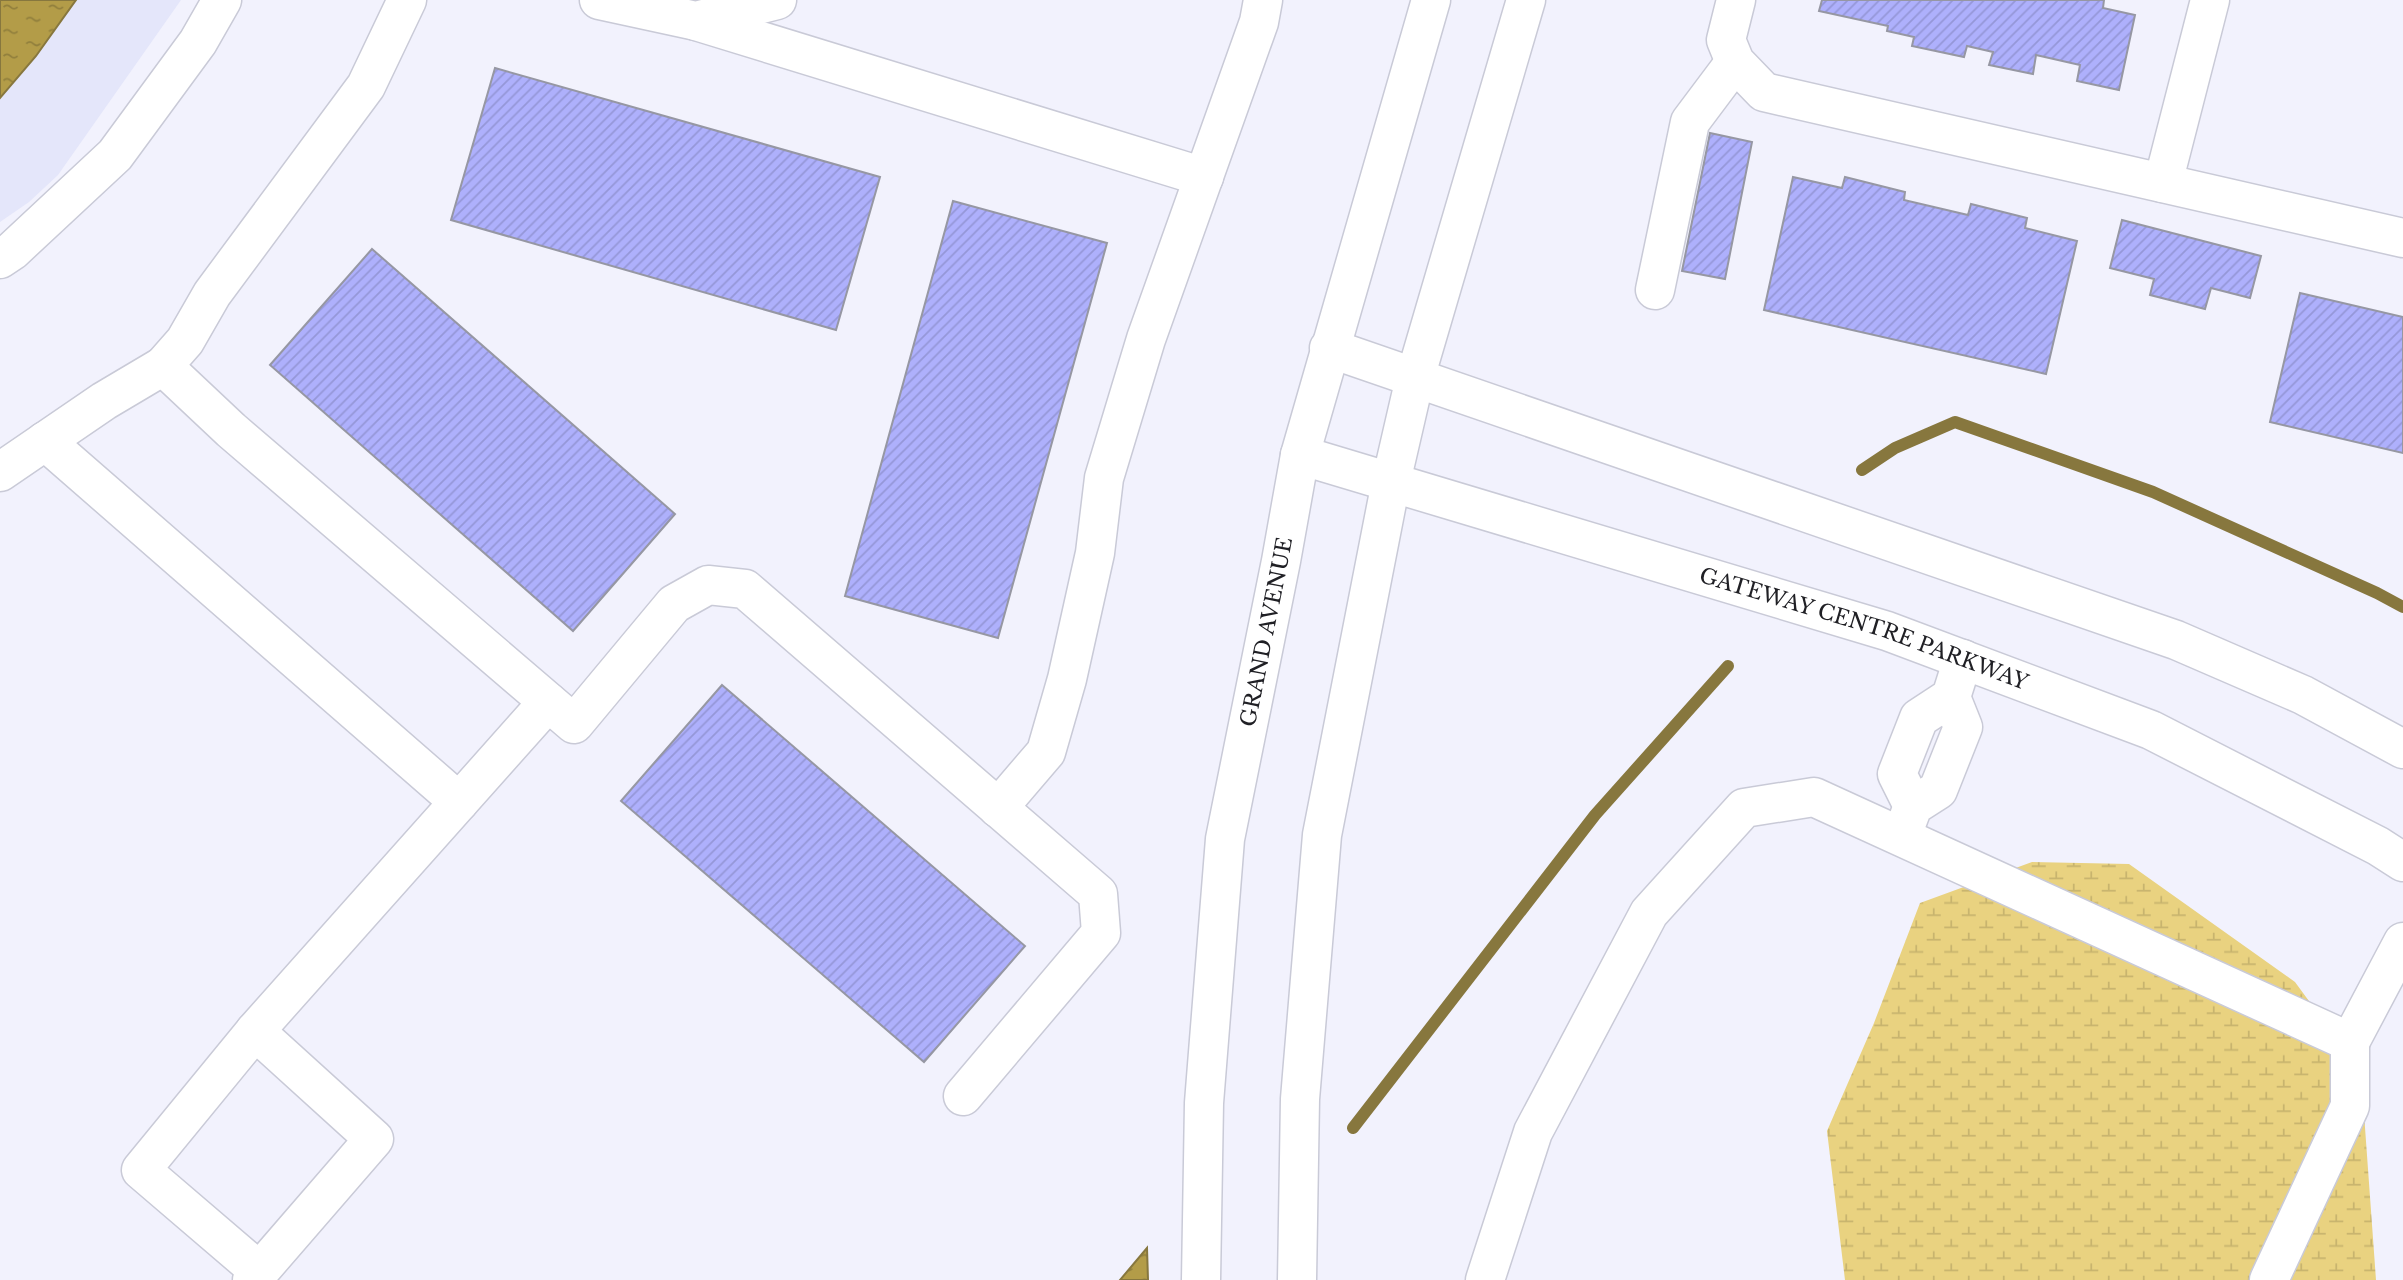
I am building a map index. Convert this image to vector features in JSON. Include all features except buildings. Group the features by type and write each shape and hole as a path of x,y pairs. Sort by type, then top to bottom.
{"street":[{"path":"0,259 12,251 115,155 198,42 222,0"},
{"path":"0,472 163,366 185,341 212,294 366,86 407,0"},
{"path":"599,0 696,22 1204,177"},
{"path":"696,22 777,0"},
{"path":"998,808 1046,752 1067,679 1095,553 1104,478 1146,339 1259,22 1263,0"},
{"name":"GRAND AVENUE","path":"1201,1280 1204,1102 1225,839 1300,454 1431,0"},
{"path":"1297,1280 1300,1099 1322,835 1391,482 1415,378 1526,0"},
{"path":"1736,0 1726,40 1735,62 1763,92 2403,238"},
{"path":"2163,183 2210,0"},
{"path":"1655,290 1690,122 1735,62"},
{"path":"1329,348 2176,640 2303,695 2403,749"},
{"path":"163,366 231,430 574,723 674,604 708,585 745,589 1098,894 1101,933 963,1096"},
{"path":"45,441 459,802"},
{"name":"GATEWAY CENTRE PARKWAY","path":"1300,454 1887,631 1963,659 2151,730 2378,846 2403,862"},
{"path":"1907,821 1938,790 1963,727 1951,697 1963,659"},
{"path":"255,1031 374,1139 255,1276 141,1170 255,1031 548,702"},
{"path":"1485,1280 1534,1132 1649,913 1744,808 1814,797 1907,821 2350,1042"},
{"path":"2269,1280 2350,1106 2350,1042 2403,942"}],"shaded area":[{"path":"76,0 181,0 58,175 29,202 0,222 0,98 36,56"}],"green space":[{"path":"2032,862 2129,864 2295,982 2361,1072 2376,1280 1845,1280 1827,1131 1874,1023 1920,903"}],"water":[{"path":"0,0 76,0 36,56 0,98"},
{"path":"1147,1248 1148,1280 1120,1280"}],"waterway":[{"path":"1862,470 1895,448 1955,422 2153,492 2403,607"},
{"path":"1353,1128 1595,815 1728,666"}]}
